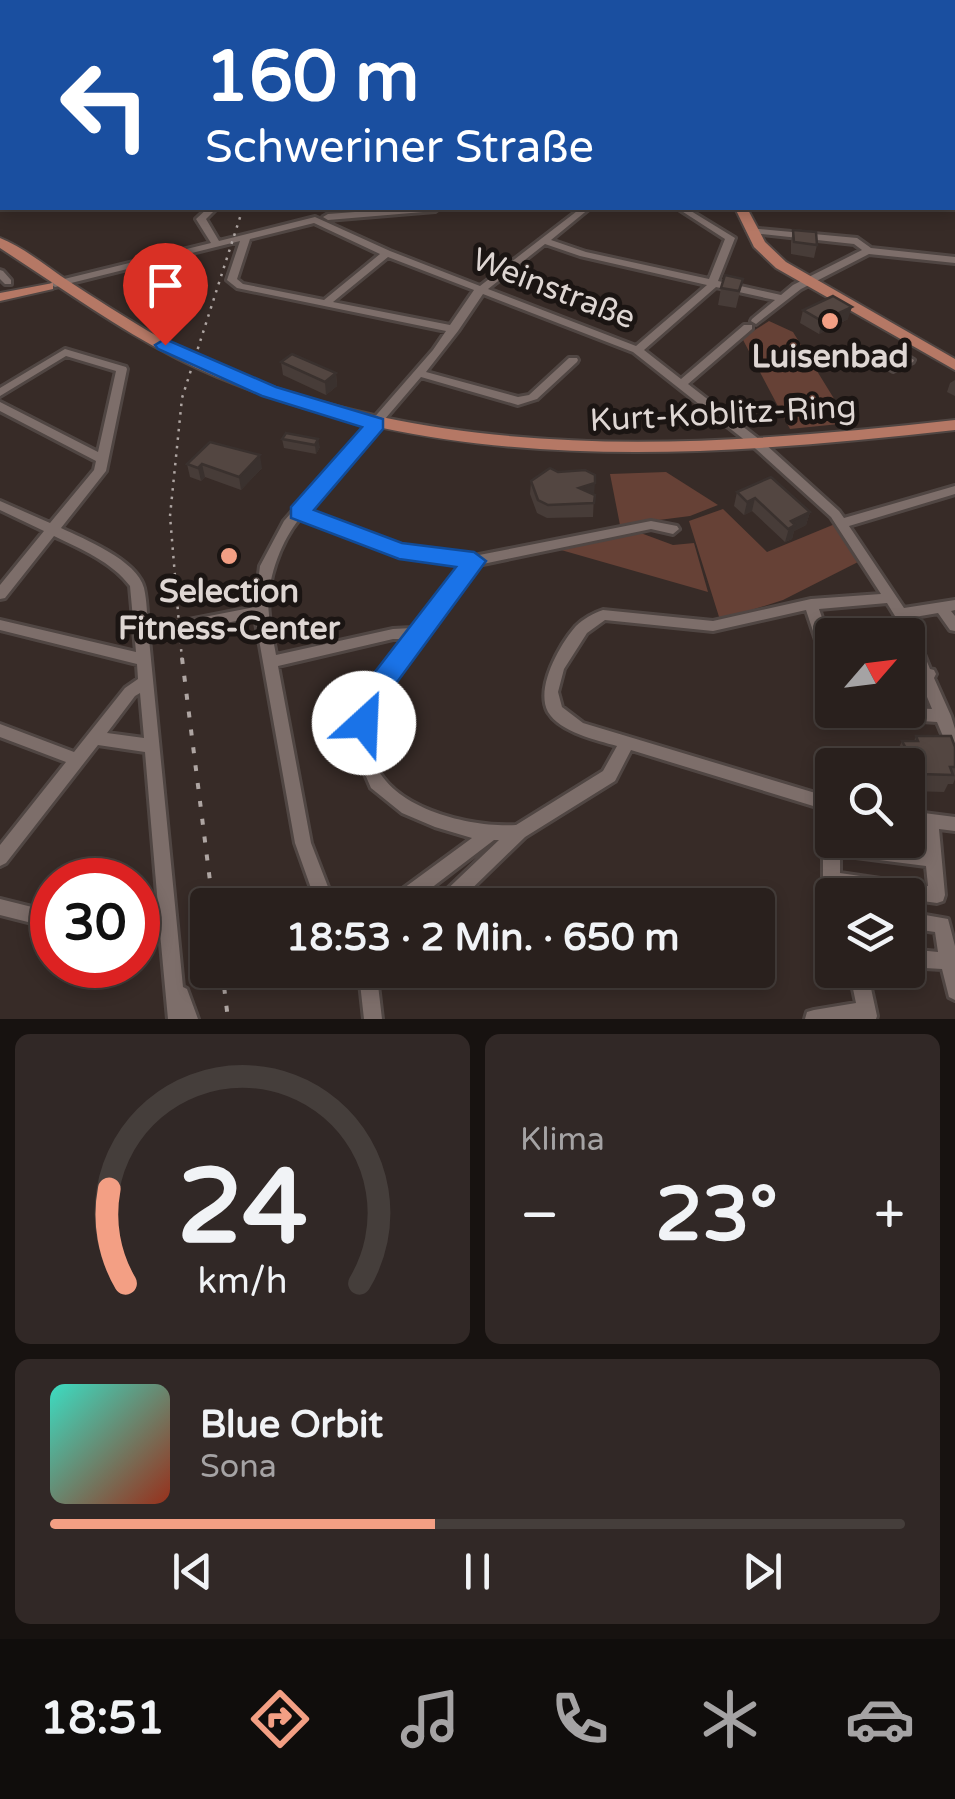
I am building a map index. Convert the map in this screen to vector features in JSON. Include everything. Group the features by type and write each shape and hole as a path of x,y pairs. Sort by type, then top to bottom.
{"main road":[{"path":"742,210 771,257 917,355 955,365"},
{"name":"Kurt-Koblitz-Ring","path":"0,242 122,334 208,379 276,406 501,456 576,462 955,435"},
{"name":"Kurt-Koblitz-Ring","path":"0,254 55,284"},
{"path":"0,298 55,284"},
{"name":"Kurt-Koblitz-Ring","path":"765,451 955,425"}],"street":[{"path":"198,210 196,216 216,243"},
{"path":"201,219 212,210"},
{"path":"55,284 320,216 406,210"},
{"path":"320,888 303,843 261,611 271,556 299,513 454,329 481,289 583,210"},
{"path":"637,350 693,306 714,282 729,235 685,210"},
{"name":"Weinstraße","path":"320,216 387,253 637,350 765,451 843,524 904,618"},
{"path":"752,230 847,239 862,243 868,252"},
{"path":"246,236 232,280 454,329"},
{"path":"544,241 583,254 780,298"},
{"path":"680,385 780,298 868,252 955,260"},
{"path":"326,302 387,253"},
{"path":"0,393 65,352 120,365 122,378 100,470 0,594"},
{"path":"893,368 917,355"},
{"path":"419,372 518,401 533,397 573,360"},
{"path":"0,406 104,460"},
{"path":"843,524 955,490"},
{"path":"0,505 113,559 132,573 137,585 177,983 177,1019"},
{"path":"299,513 399,551 474,561 651,525 672,529"},
{"path":"474,561 418,633 370,705 364,723 365,755 378,784 402,805 446,825 490,833 519,832"},
{"path":"815,800 568,723 552,702 557,668 592,620 615,613 713,626 811,604 892,598"},
{"path":"811,604 818,618"},
{"path":"902,614 949,607 955,626"},
{"path":"141,635 261,611"},
{"path":"0,625 144,660"},
{"path":"270,662 393,634 418,633"},
{"name":"Weinstraße","path":"925,668 947,712 955,748"},
{"path":"0,858 130,692 146,682"},
{"path":"0,730 78,760"},
{"path":"95,738 151,746"},
{"path":"461,888 519,832 609,776 626,743"},
{"path":"925,820 955,824"},
{"path":"925,892 937,894 930,821"},
{"path":"417,888 490,833"},
{"path":"925,858 934,859"},
{"path":"0,907 30,914"},
{"path":"160,914 168,912"},
{"path":"925,923 942,926 955,991"},
{"path":"925,959 948,961"},
{"path":"177,983 189,1019"},
{"path":"373,988 373,1019"},
{"path":"814,1019 868,1015 862,988"}],"shaded area":[{"path":"769,321 793,332 849,423 790,429 742,338"},
{"path":"666,472 718,505 690,516 620,525 610,474"},
{"path":"723,509 767,552 835,524 860,561 783,600 720,620 689,521"},
{"path":"638,532 673,545 694,543 708,592 561,550"}],"building":[{"path":"793,230 816,232 817,245 794,242"},
{"path":"725,275 743,279 739,291 721,288"},
{"path":"833,296 852,307 822,321 803,310"},
{"path":"292,354 336,373 325,382 281,362"},
{"path":"286,433 318,439 315,445 282,439"},
{"path":"210,442 260,455 239,477 202,464 198,468 187,464"},
{"path":"550,468 558,472 585,470 595,475 595,483 579,488 595,495 594,503 548,505 538,500 531,481"},
{"path":"771,477 810,512 791,521 795,525 788,529 755,498 747,502 737,492"},
{"path":"916,736 951,736 955,747 955,767 950,767 953,775 925,774 925,748 906,748 902,741 918,741"}],"railway":[{"path":"182,660 170,516 182,398 242,210"},
{"path":"182,658 211,888"},
{"path":"224,988 228,1019"}],"place":[{"name":"Luisenbad","path":"830,321"},
{"name":"Selection Fitness-Center","path":"229,556"}],"route":[{"path":"165,345 269,392 376,424 299,513 399,551 474,561 377,688 364,723"}]}
